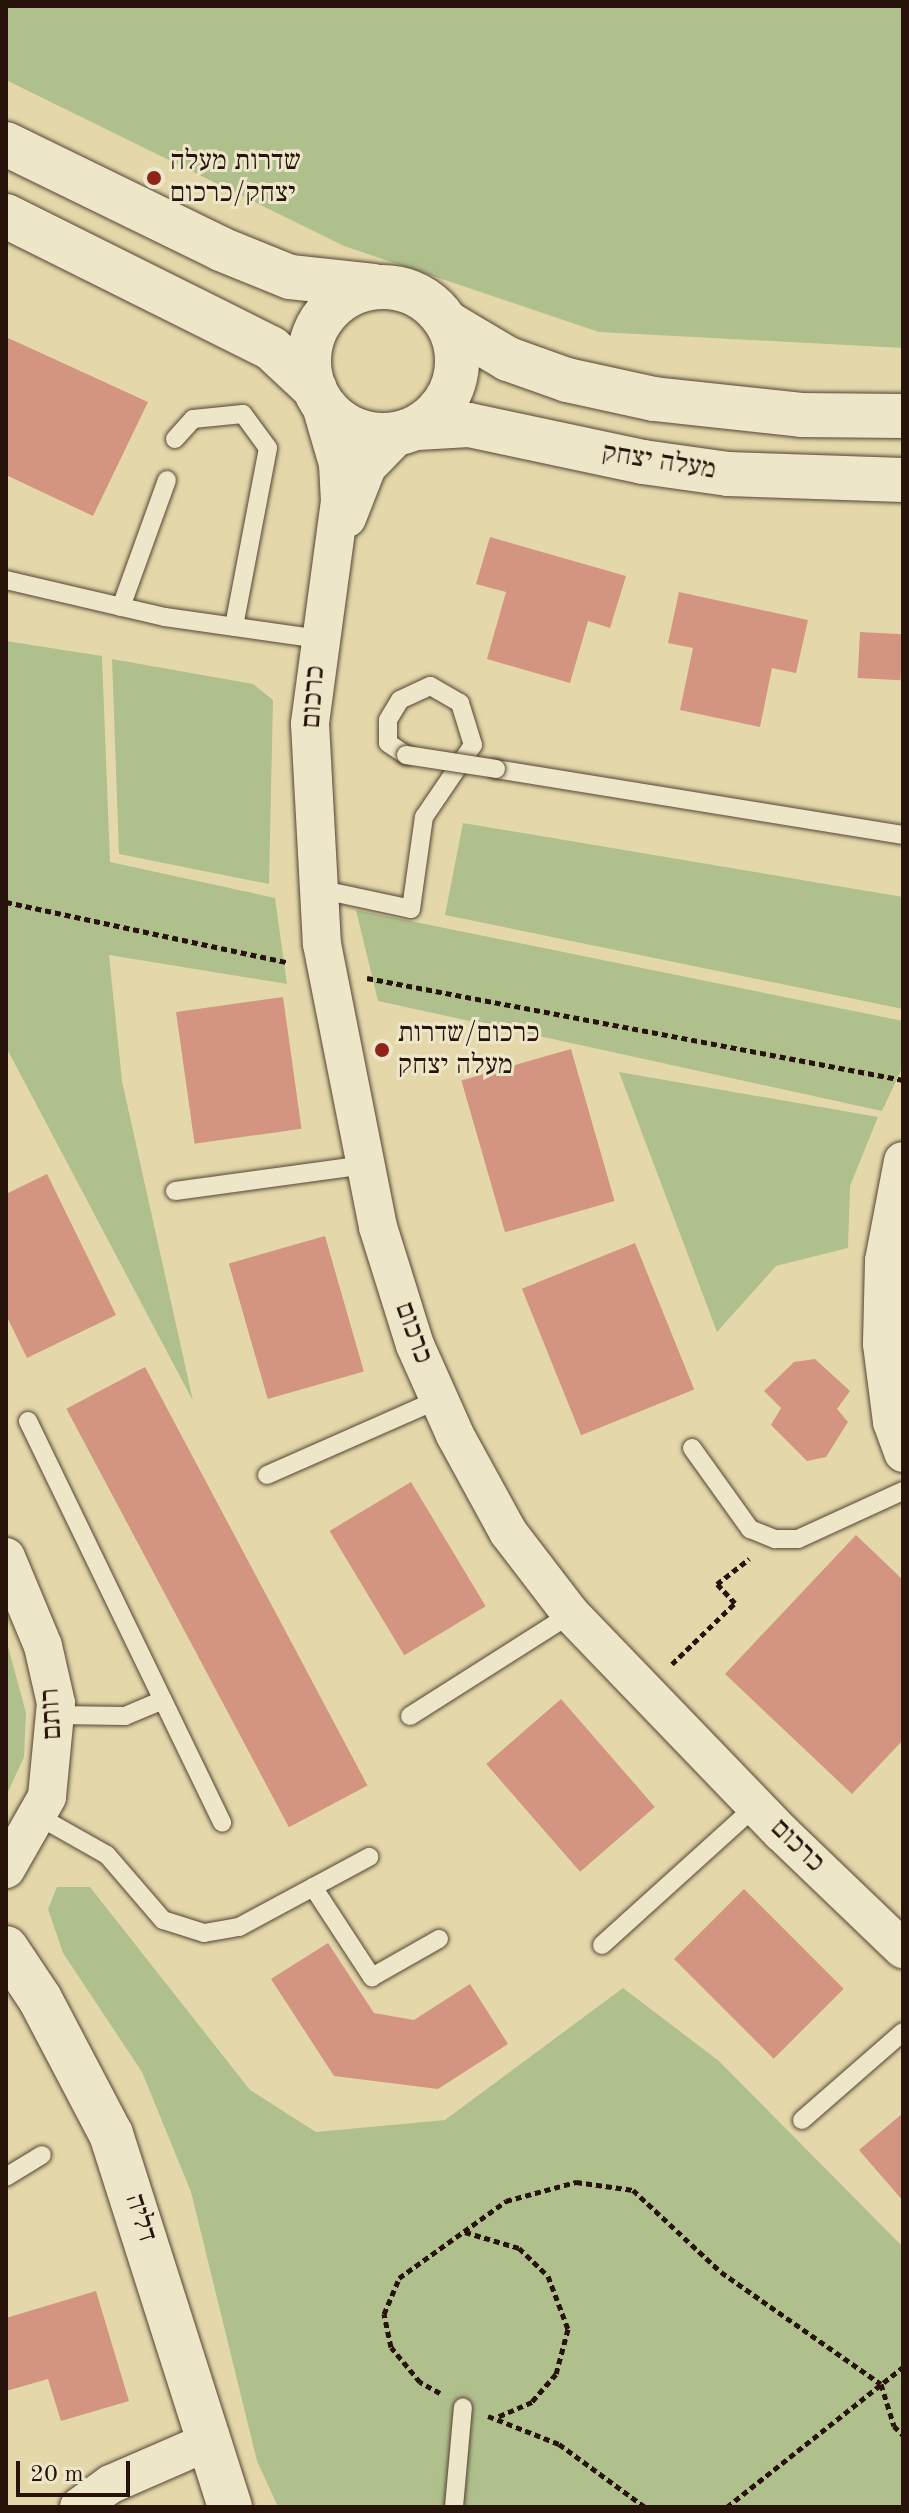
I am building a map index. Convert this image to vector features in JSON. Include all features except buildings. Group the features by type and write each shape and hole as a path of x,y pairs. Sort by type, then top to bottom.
{"street":[{"path":"6,144 221,249 290,277 403,289 432,304 449,324 508,359 567,380 654,399 801,415 903,416"},
{"path":"6,216 271,348 317,394 336,418 366,434 409,430 448,399 457,374 457,348 449,324"},
{"path":"317,394 309,349 315,329 330,308 352,293 377,286"},
{"name":"כרכום","path":"317,394 338,464 336,551"},
{"name":"מעלה יצחק","path":"409,430 469,425 643,462 728,474 903,480"},
{"name":"כרכום","path":"409,430 367,467 336,551 319,639 310,724 318,889 327,970 382,1242 415,1345 439,1399 508,1532 571,1614 756,1806 903,1949"},
{"path":"903,1161 884,1261 882,1344 892,1422 903,1453"},
{"name":"רותם","path":"6,1557 43,1646 56,1715 47,1797 6,1869"},
{"name":"דליה","path":"6,1948 40,1999 111,2134 230,2507"},
{"path":"79,2507 111,2484 210,2441"}],"lane":[{"path":"175,439 193,419 243,414 268,448 234,627"},
{"path":"121,607 167,480"},
{"path":"6,580 121,607 319,639"},
{"path":"318,889 411,909 424,817 473,745 460,703 430,686 400,700 388,720 388,743 406,755 496,769 903,835"},
{"path":"175,1191 365,1165"},
{"path":"267,1475 439,1399"},
{"path":"28,1421 222,1823"},
{"path":"692,1448 750,1529 775,1539 798,1539 903,1491"},
{"path":"410,1716 571,1614"},
{"path":"56,1715 125,1716 163,1700"},
{"path":"602,1945 756,1806"},
{"path":"38,1816 107,1855 163,1920 204,1933 239,1927 369,1857"},
{"path":"313,1887 372,1977 439,1939"},
{"path":"802,2120 903,2032"},
{"path":"6,2177 42,2155"},
{"path":"454,2507 463,2407"}],"path":[{"path":"6,902 327,970 903,1080"},
{"path":"644,1691 735,1603 717,1584 775,1539"},
{"path":"645,2507 559,2444 463,2407 420,2382 391,2347 384,2314 399,2278 506,2201 576,2182 633,2190 721,2272 881,2384 894,2426 903,2435"},
{"path":"464,2232 519,2248 548,2276 568,2329 556,2374 532,2402 494,2418"},
{"path":"727,2507 903,2367"}],"green space":[{"path":"6,6 903,6 903,348 599,332 344,246 6,80"},
{"path":"6,641 102,656 110,862 275,898 287,984 109,955 122,1081 193,1401 6,1047"},
{"path":"112,659 253,684 273,700 269,884 119,854"},
{"path":"463,823 903,897 903,1009 445,915"},
{"path":"356,910 903,1021 903,1066 882,1111 378,1001"},
{"path":"619,1072 878,1117 850,1186 848,1248 776,1266 717,1332"},
{"path":"6,1639 26,1713 24,1757 6,1796"},
{"path":"57,1887 90,1887 250,2090 316,2132 445,2120 623,1988 719,2061 903,2247 903,2507 278,2507 257,2461 191,2192 142,2072 63,1953 48,1909"}],"place":[{"name":"שדרות מעלה יצחק/כרכום","path":"154,178"},
{"name":"כרכום/שדרות מעלה יצחק","path":"382,1050"}]}
